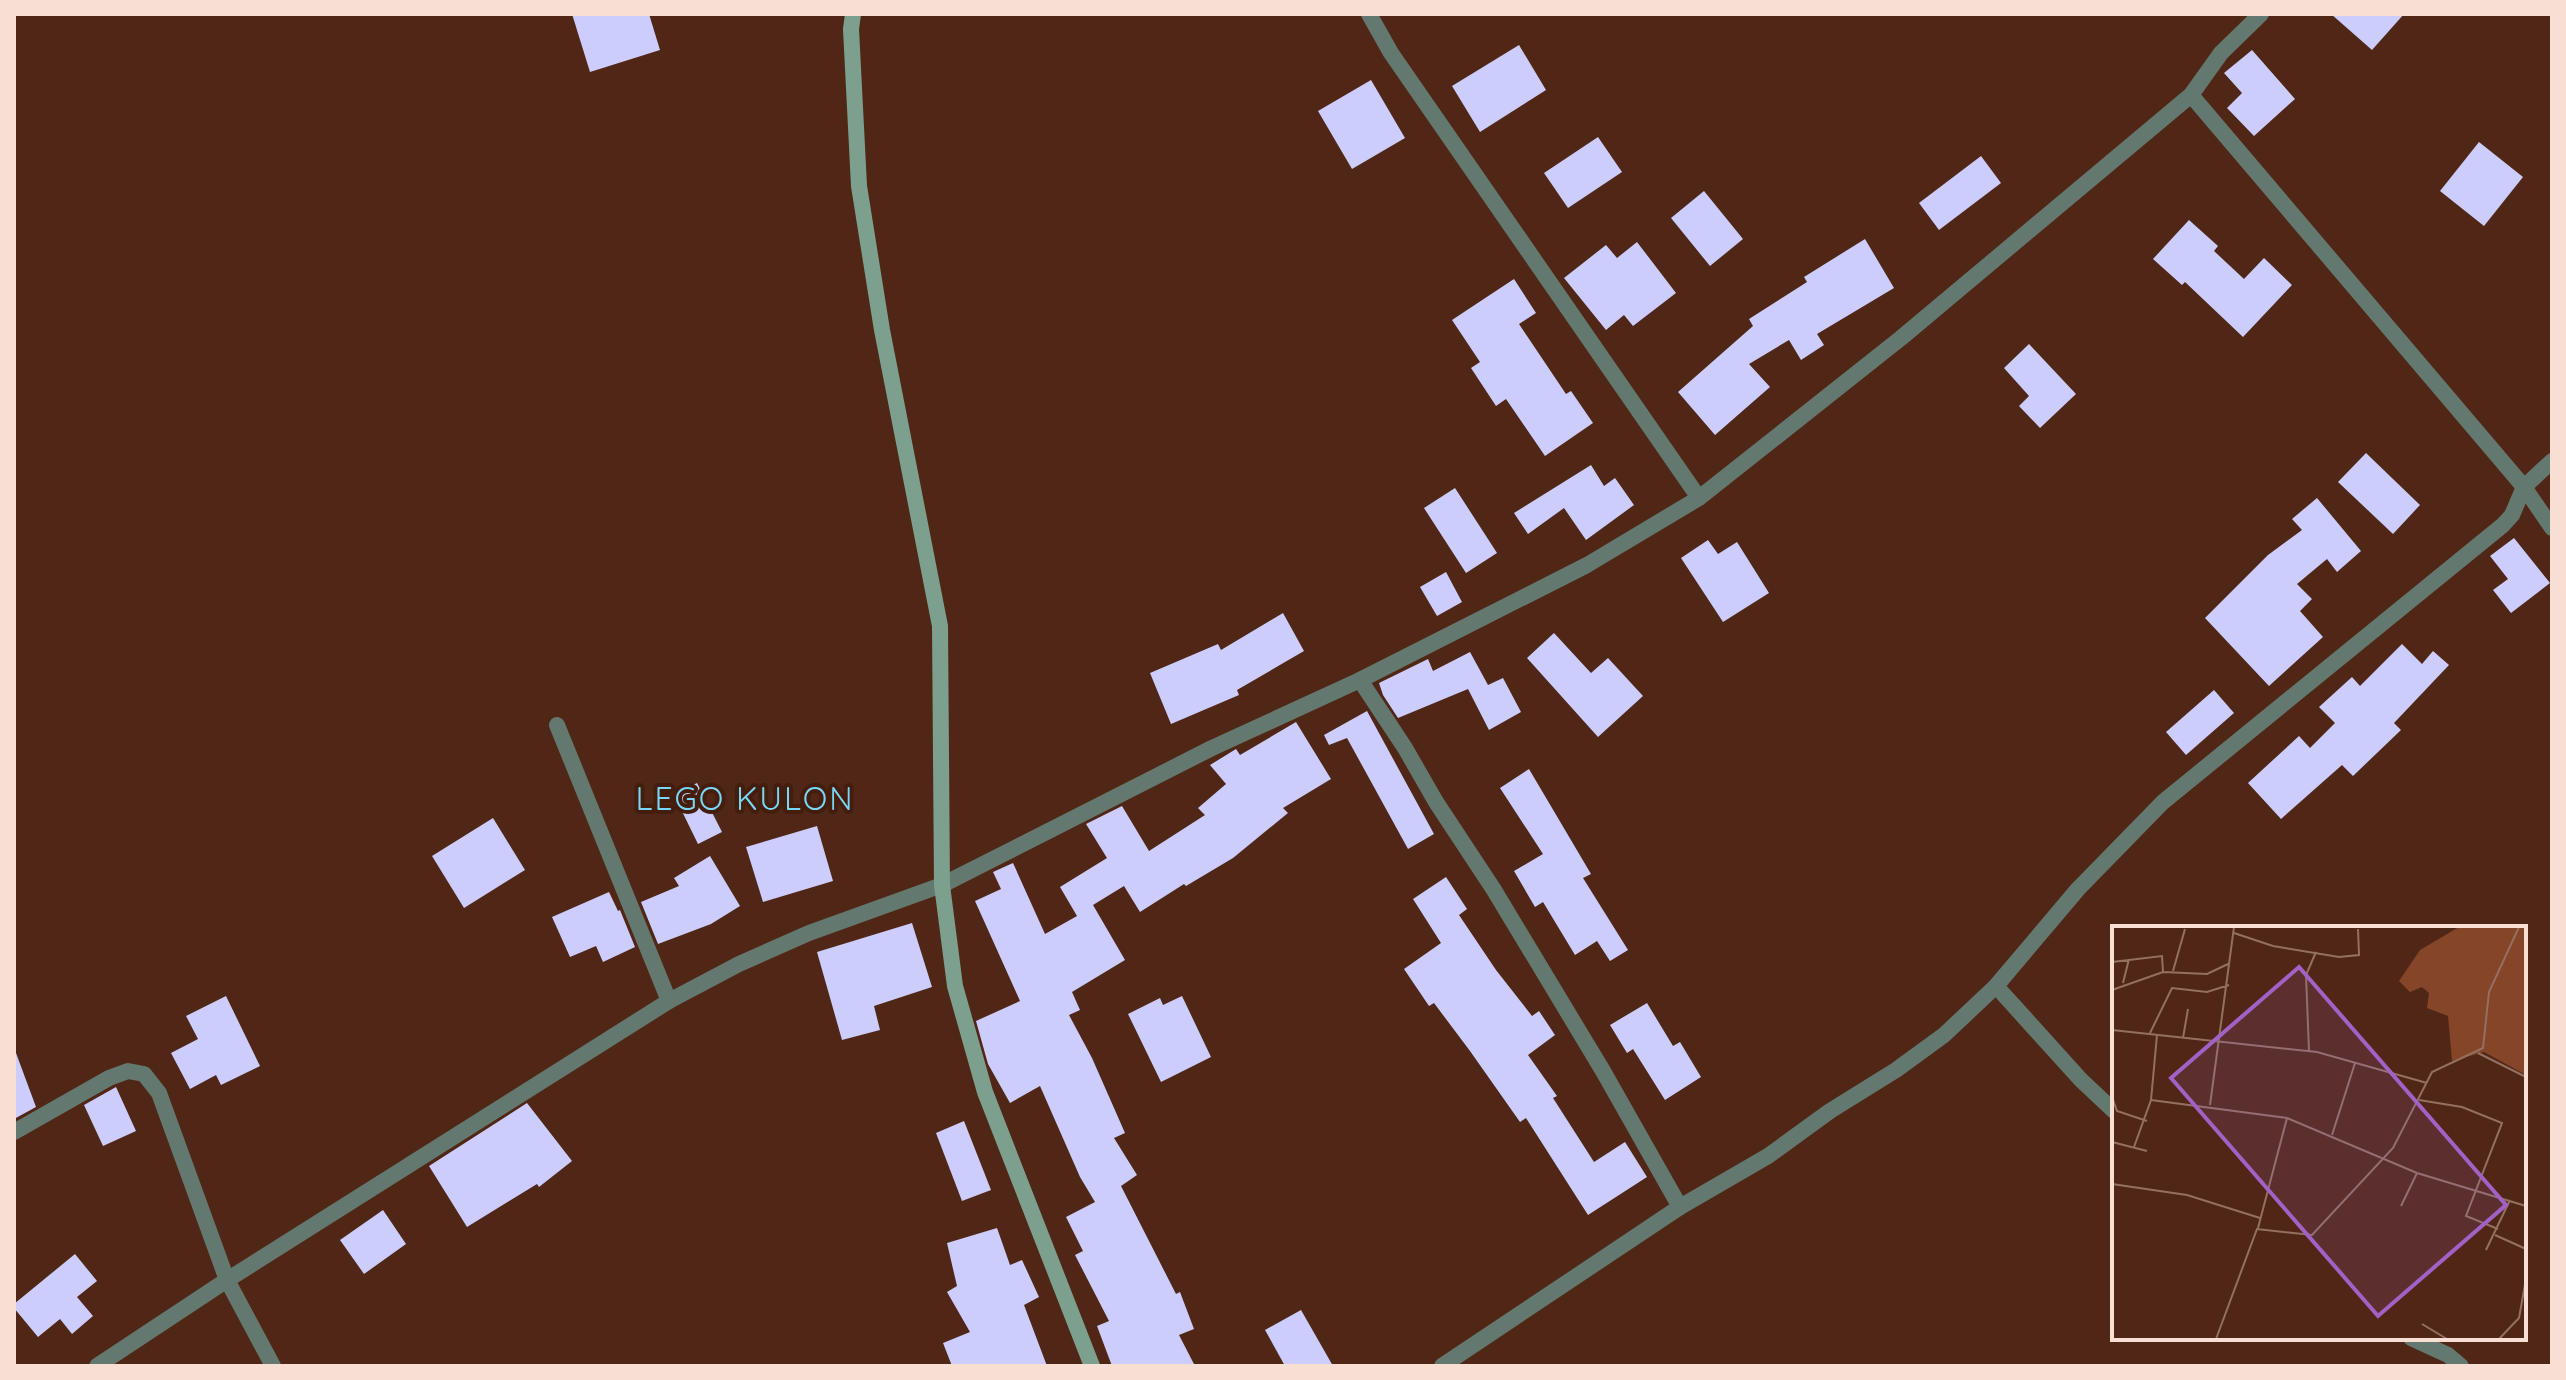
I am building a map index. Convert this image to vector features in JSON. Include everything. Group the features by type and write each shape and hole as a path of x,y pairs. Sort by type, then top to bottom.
{"street":[{"path":"853,14 851,29 859,186 882,330 940,626 942,885 955,986 985,1092 1092,1366"},
{"path":"1369,14 1391,53 1699,498"},
{"path":"97,1366 227,1280 669,1001 739,964 809,933 942,885 1212,748 1360,680 1587,565 1699,498 1901,338 2191,95 2221,53 2261,14"},
{"path":"2191,95 2524,487 2552,528"},
{"path":"1442,1366 1680,1207 1768,1156 1944,1035 1996,986 2069,899 2163,802 2503,525 2512,515 2524,487 2552,461"},
{"path":"1360,680 1494,890 1603,1071 1680,1207"},
{"path":"557,725 669,1001"},
{"path":"1996,986 2081,1080 2112,1109"},
{"path":"14,1132 109,1078 128,1071 144,1074 159,1093 227,1280 273,1366"},
{"path":"2415,1340 2448,1355 2461,1366"}],"building":[{"path":"572,14 649,14 660,50 590,72"},
{"path":"2331,14 2404,14 2372,50"},
{"path":"1519,45 1546,90 1480,132 1452,86"},
{"path":"2252,50 2295,99 2254,136 2227,108 2242,93 2224,73"},
{"path":"1371,80 1405,138 1352,169 1318,111"},
{"path":"1598,137 1622,172 1568,208 1544,173"},
{"path":"2479,142 2523,177 2484,226 2440,191"},
{"path":"1981,156 2001,183 1939,230 1919,203"},
{"path":"1704,191 1743,239 1710,266 1671,218"},
{"path":"2189,220 2218,246 2214,251 2244,279 2264,258 2292,285 2243,337 2185,282 2182,285 2153,259"},
{"path":"1865,239 1894,288 1817,334 1824,345 1801,360 1789,340 1749,364 1770,387 1715,435 1678,392 1753,326 1749,319 1807,282 1804,277"},
{"path":"1637,242 1676,293 1633,326 1624,315 1606,330 1564,278 1606,245 1617,258"},
{"path":"1514,279 1536,313 1519,324 1566,394 1571,391 1593,423 1545,456 1506,399 1496,406 1471,368 1480,362 1452,320"},
{"path":"2029,344 2076,394 2040,428 2019,406 2029,396 2004,368"},
{"path":"2366,453 2420,505 2393,534 2338,482"},
{"path":"1591,465 1604,486 1615,478 1634,505 1586,540 1564,508 1528,534 1514,513"},
{"path":"1455,488 1497,553 1466,573 1424,508"},
{"path":"2317,498 2361,551 2337,572 2327,559 2297,584 2312,599 2300,611 2323,637 2269,686 2205,618 2268,555 2302,530 2292,519"},
{"path":"2514,538 2550,583 2511,613 2493,590 2508,579 2490,556"},
{"path":"1708,540 1718,554 1737,542 1769,593 1723,622 1681,558"},
{"path":"1446,572 1462,602 1437,616 1420,587"},
{"path":"1283,613 1304,651 1237,690 1239,695 1171,724 1150,673 1218,644 1221,650"},
{"path":"1554,633 1591,673 1608,658 1643,696 1598,737 1527,658"},
{"path":"2402,644 2422,664 2433,651 2449,665 2394,723 2401,730 2353,776 2342,765 2281,819 2248,783 2299,736 2310,748 2335,723 2319,707 2352,677 2360,686"},
{"path":"1470,652 1488,685 1503,678 1521,712 1489,730 1468,689 1398,718 1379,683 1428,659 1433,671"},
{"path":"2214,690 2234,713 2186,755 2166,732"},
{"path":"1367,711 1434,834 1408,849 1347,738 1329,745 1324,735"},
{"path":"1296,722 1331,779 1283,808 1288,813 1233,858 1140,912 1124,886 1093,905 1125,960 1072,992 1080,1010 1069,1015 1125,1133 1114,1138 1137,1175 1121,1186 1176,1294 1180,1292 1194,1329 1179,1335 1195,1366 1112,1366 1097,1326 1109,1321 1075,1255 1083,1251 1066,1217 1095,1202 1080,1177 1040,1086 1010,1103 988,1064 976,1021 1020,1001 975,901 1001,889 993,872 1013,863 1045,934 1077,916 1060,887 1107,858 1086,824 1122,806 1149,851 1205,815 1198,808 1226,784 1210,765 1236,749 1240,755"},
{"path":"1529,769 1591,874 1583,878 1628,950 1610,961 1597,941 1575,955 1543,902 1535,907 1514,871 1543,854 1500,788"},
{"path":"697,783 722,832 698,844 674,795"},
{"path":"493,818 525,870 464,908 432,856"},
{"path":"817,826 833,881 763,902 746,847"},
{"path":"710,856 740,906 711,924 658,944 641,902 679,886 674,878"},
{"path":"1446,877 1467,909 1459,915 1496,970 1532,1016 1539,1011 1555,1035 1528,1055 1557,1096 1553,1098 1594,1162 1625,1142 1647,1177 1588,1215 1526,1118 1520,1122 1434,1003 1429,1006 1404,969 1441,943 1413,899"},
{"path":"609,892 635,947 603,962 596,946 570,957 552,917"},
{"path":"912,923 932,987 874,1006 880,1030 842,1040 817,952"},
{"path":"226,996 260,1066 221,1085 216,1075 190,1089 171,1053 198,1039 186,1016"},
{"path":"1182,996 1211,1057 1161,1082 1128,1014 1160,998 1163,1005"},
{"path":"1647,1003 1673,1046 1680,1042 1701,1077 1665,1100 1633,1049 1627,1053 1610,1025"},
{"path":"14,1054 36,1107 14,1119"},
{"path":"116,1087 136,1131 103,1146 84,1105"},
{"path":"527,1103 572,1161 539,1187 537,1184 467,1227 429,1166"},
{"path":"964,1121 991,1190 962,1201 936,1133"},
{"path":"383,1210 406,1244 364,1274 340,1240"},
{"path":"997,1228 1010,1265 1022,1260 1039,1297 1024,1305 1047,1366 952,1366 943,1343 970,1332 947,1292 957,1286 947,1243"},
{"path":"75,1254 97,1281 77,1297 93,1316 72,1334 60,1319 38,1337 14,1304"},
{"path":"1301,1310 1333,1366 1285,1366 1265,1330"}],"district":[{"name":"LEGO KULON","path":"745,798"}]}
